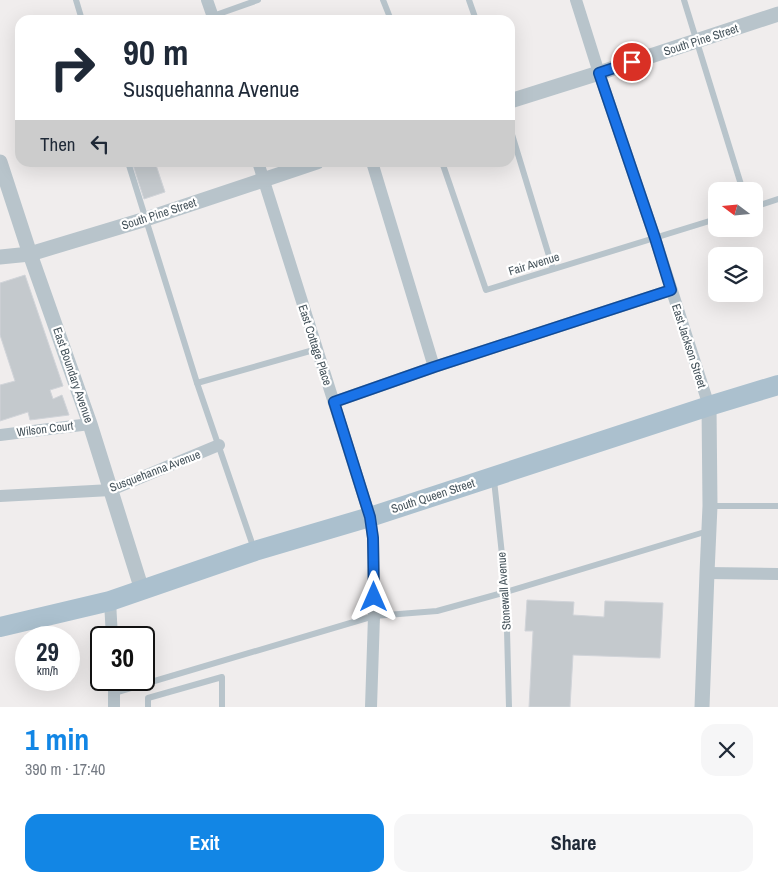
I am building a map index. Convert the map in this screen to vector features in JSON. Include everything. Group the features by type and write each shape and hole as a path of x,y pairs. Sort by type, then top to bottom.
{"main road":[{"name":"South Queen Street","path":"0,628 110,601 255,551 370,517 778,384"}],"street":[{"path":"207,0 212,15"},
{"name":"East Jackson Street","path":"576,0 709,406 710,506 702,707"},
{"name":"South Pine Street","path":"515,99 778,14"},
{"name":"East Boundary Avenue","path":"0,162 30,254 90,424 142,590"},
{"name":"East Cottage Place","path":"259,167 370,517 373,538 374,616 371,707"},
{"name":"South Pine Street","path":"0,256 30,254 146,219 302,167"},
{"path":"374,167 434,367"},
{"path":"334,402 434,367 671,290"},
{"name":"Wilson Court","path":"0,435 90,424"},
{"name":"Susquehanna Avenue","path":"0,496 111,490 219,445"},
{"path":"706,573 778,574"},
{"path":"110,601 111,626"},
{"path":"114,691 114,707"}],"lane":[{"path":"76,0 80,15"},
{"path":"220,15 258,0"},
{"path":"383,0 389,15"},
{"path":"470,0 474,15"},
{"path":"684,0 740,182"},
{"path":"515,144 553,269"},
{"path":"130,167 197,383 255,551"},
{"name":"Fair Avenue","path":"444,167 486,290 708,221"},
{"path":"763,204 778,198"},
{"path":"197,383 316,349"},
{"name":"Stonewall Avenue","path":"494,476 506,592 509,707"},
{"path":"710,506 778,506"},
{"path":"155,675 374,616 437,611 709,531"},
{"path":"148,707 148,698 222,677 222,707"}],"building":[{"path":"134,167 157,167 165,192 144,199"},
{"path":"25,275 63,386 50,390 53,399 62,395 69,415 30,420 28,412 0,421 0,385 15,381 0,335 0,283"},
{"path":"527,600 574,602 573,615 604,617 605,601 663,603 660,658 573,655 570,707 529,707 533,631 525,631"}],"route":[{"path":"374,597 373,538 370,517 334,402 434,367 671,290 599,73 632,62"}]}
